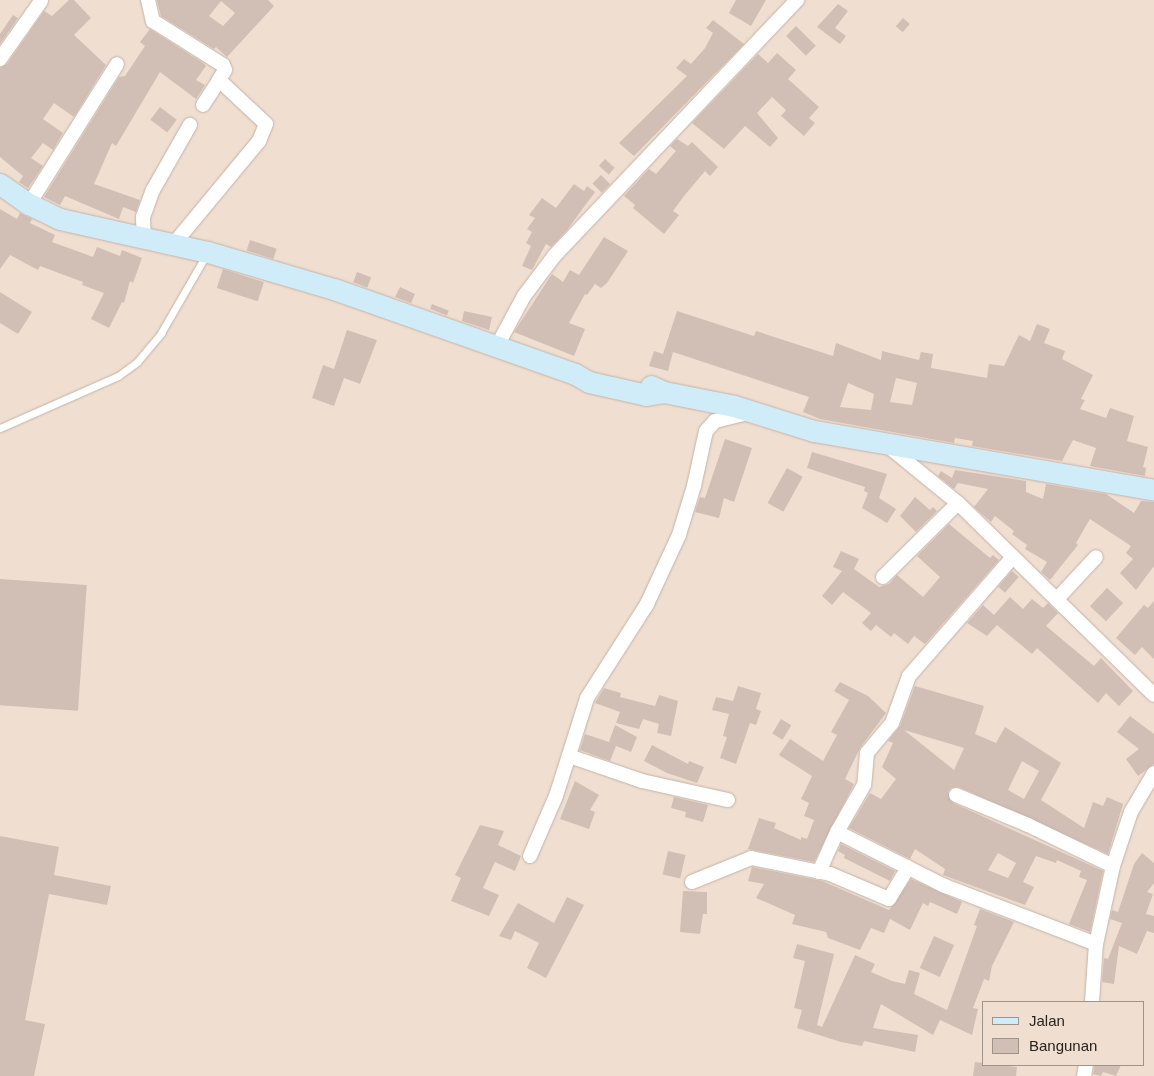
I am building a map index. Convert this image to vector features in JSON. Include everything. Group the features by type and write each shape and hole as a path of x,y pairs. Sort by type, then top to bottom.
{"main road":[{"path":"0,184 29,204 84,226 208,252 334,289 496,348 585,376 754,412 814,431 1154,490"}],"street":[{"path":"148,0 153,21 223,65 225,70 203,104"},
{"path":"496,348 524,296 555,255 796,0"},
{"path":"0,59 41,1"},
{"path":"29,204 71,132 117,64"},
{"path":"173,244 264,132 266,124 263,117 219,80"},
{"path":"144,238 143,217 153,190 190,125"},
{"path":"530,856 570,756 595,681 647,604 679,536 694,486 706,431 715,422 754,412"},
{"path":"886,444 958,503 1012,558 1057,599 1154,695"},
{"path":"883,577 958,503"},
{"path":"1057,599 1096,557"},
{"path":"819,872 837,832 864,785 867,753 892,723 909,676 1012,558"},
{"path":"570,756 642,782 728,800"},
{"path":"1092,1001 1096,944 1113,866 1131,812 1154,773"},
{"path":"956,795 1028,825 1113,866"},
{"path":"837,832 945,886 1096,944"},
{"path":"692,882 751,858 842,878 889,899 908,868"}],"lane":[{"path":"0,428 118,376 137,362 162,333 208,252"}],"building":[{"path":"69,0 74,0 91,18 74,35 106,65 74,117 54,103 43,119 63,133 53,150 43,143 31,158 43,166 28,188 19,182 23,176 0,157 0,68 7,64 44,11 52,16"},
{"path":"157,0 268,0 274,6 227,57 216,47 214,49 161,16","holes":["221,1 235,13 223,26 209,16"]},
{"path":"736,0 766,0 751,26 729,13"},
{"path":"838,4 848,11 835,28 846,36 840,44 817,27"},
{"path":"13,15 18,18 0,44 0,34"},
{"path":"903,18 910,24 903,32 896,26"},
{"path":"713,20 744,44 634,156 619,143 687,76 676,68 684,59 691,64 705,48 713,33 706,28"},
{"path":"796,26 816,46 806,56 786,36"},
{"path":"150,29 206,66 196,80 205,85 196,99 160,72 116,146 112,143 94,184 140,200 136,212 123,207 119,219 65,196 60,205 44,197 119,77 125,76 145,46 140,42"},
{"path":"777,53 796,70 788,79 819,107 809,118 815,123 804,136 781,116 786,110 772,97 757,113 778,138 770,147 745,126 724,149 692,123 758,54 768,63"},
{"path":"160,107 177,120 167,132 150,120"},
{"path":"677,139 688,146 692,142 718,167 710,176 705,171 684,196 673,211 679,215 664,234 633,208 635,205 624,196 649,169 656,174 676,151 670,146"},
{"path":"605,159 615,168 609,174 599,166"},
{"path":"601,175 610,184 602,193 593,183"},
{"path":"574,184 584,191 587,186 595,192 567,230 551,247 546,244 532,270 522,266 531,246 526,243 532,232 527,229 535,218 529,215 542,198 556,208"},
{"path":"0,209 17,219 20,213 32,219 30,223 55,235 52,242 93,257 97,247 120,256 122,250 142,258 133,283 130,281 124,303 122,302 109,328 91,319 104,293 82,285 83,282 40,266 38,270 10,255 0,269"},
{"path":"604,237 628,251 607,283 601,288 595,284 587,295 585,294 569,323 585,329 574,356 514,332 552,274 563,282 570,270 579,275"},
{"path":"250,240 277,249 273,259 247,250"},
{"path":"223,269 264,282 258,301 217,288"},
{"path":"357,272 371,277 367,287 353,282"},
{"path":"400,287 415,294 411,303 395,297"},
{"path":"0,292 32,312 18,334 0,323"},
{"path":"432,304 449,311 447,315 430,309"},
{"path":"464,311 492,317 489,330 462,321"},
{"path":"677,311 754,336 756,331 833,356 836,343 881,360 882,351 919,360 921,352 933,354 931,368 987,378 989,364 1004,366 1019,335 1030,341 1037,324 1050,329 1044,343 1065,351 1062,359 1093,375 1081,399 1085,400 1080,409 1106,418 1110,408 1134,416 1127,441 1148,447 1143,467 1146,468 1145,476 1090,466 1096,448 1073,440 1062,461 972,446 973,441 955,438 954,443 820,419 803,412 809,397 673,352 668,371 649,366 654,351 663,354","holes":["896,378 917,383 912,405 890,402","848,383 874,394 871,410 840,407"]},
{"path":"347,330 377,340 360,384 344,378 334,406 312,398 323,365 334,369"},
{"path":"725,439 752,448 734,502 724,498 719,518 695,512 700,497 705,498"},
{"path":"812,452 887,474 879,498 896,509 887,523 862,508 868,493 864,491 865,487 807,468"},
{"path":"787,468 803,477 783,512 768,503"},
{"path":"955,470 1026,481 1026,492 1043,499 1046,484 1106,494 1134,513 1141,501 1154,502 1154,566 1136,590 1120,573 1133,559 1126,553 1131,546 1090,519 1076,543 1078,545 1050,580 1041,572 1047,562 1025,549 1027,545 1012,534 1014,531 995,516 991,522 974,507 988,489 958,483 954,489 938,476 941,471 952,478"},
{"path":"915,497 930,510 933,507 937,511 916,532 900,516"},
{"path":"949,524 990,558 993,555 999,560 925,644 914,636 908,644 894,633 891,637 876,625 871,631 862,623 871,613 843,592 832,605 822,596 842,571 833,567 841,551 859,559 854,569 879,587 889,584 897,575 923,597 940,577 917,556"},
{"path":"1012,571 1019,577 1005,593 998,587"},
{"path":"0,579 87,585 78,711 0,705"},
{"path":"1107,588 1123,603 1106,621 1090,606"},
{"path":"1010,597 1023,609 1032,599 1043,608 1048,603 1058,613 1046,626 1094,666 1101,658 1133,691 1119,706 1106,693 1098,703 1037,648 1032,654 997,625 987,636 967,623 983,605 994,615"},
{"path":"1154,601 1154,659 1142,647 1135,655 1116,638 1144,605 1148,608"},
{"path":"840,682 868,696 886,713 860,748 845,779 854,784 814,862 748,849 759,818 776,823 774,828 801,840 801,837 807,839 814,820 804,816 809,803 801,799 812,776 779,755 790,739 823,761 837,735 831,732 849,700 834,691"},
{"path":"738,686 761,693 756,709 761,711 756,725 750,723 736,764 720,758 727,737 723,736 729,714 712,710 716,697 733,701"},
{"path":"915,686 984,706 975,734 996,743 1005,727 1061,763 1041,800 1084,828 1093,802 1103,806 1107,797 1123,804 1108,854 959,787 951,788 948,792 953,803 1103,871 1090,932 1069,924 1087,880 1079,877 1081,871 1057,860 1056,863 1036,856 1023,882 1034,887 1025,905 943,875 945,869 915,849 910,859 849,828 870,793 881,799 896,779 882,767 893,743 888,741 900,726","holes":["904,730 964,748 954,770","1022,761 1039,771 1024,799 1008,790","998,853 1016,863 1008,878 988,870"]},
{"path":"604,688 621,693 620,697 655,706 659,695 678,701 671,736 657,733 659,724 643,719 639,729 616,723 620,712 595,703"},
{"path":"1130,716 1154,734 1154,764 1138,776 1126,759 1139,749 1117,732"},
{"path":"781,719 791,725 783,740 772,734"},
{"path":"615,725 637,737 631,752 616,746 610,761 580,750 585,734 609,742"},
{"path":"652,745 688,764 689,761 704,767 697,783 667,773 644,761"},
{"path":"575,781 599,795 590,810 595,812 589,829 560,819"},
{"path":"674,797 708,805 703,822 685,817 686,812 671,808"},
{"path":"480,825 504,831 498,845 521,856 515,871 495,862 483,888 499,895 489,916 451,901 461,878 455,875"},
{"path":"0,836 59,847 54,875 111,886 107,905 49,894 25,1020 45,1024 34,1076 0,1076"},
{"path":"841,844 895,871 890,881 844,858 845,855 838,851"},
{"path":"668,851 686,855 680,878 663,874"},
{"path":"1142,853 1154,863 1154,883 1147,892 1153,894 1146,914 1154,916 1154,933 1147,931 1137,954 1119,946 1114,984 1102,982 1104,958 1108,959 1122,923 1110,919 1112,910 1118,912 1134,864"},
{"path":"752,867 822,881 889,910 911,879 962,902 957,914 930,902 928,906 923,903 910,930 890,919 884,933 871,928 860,950 828,938 826,932 792,924 795,915 756,898 764,884 748,881"},
{"path":"683,891 707,892 707,914 703,914 700,934 680,932"},
{"path":"567,897 584,905 546,978 527,968 539,943 515,931 511,940 499,936 518,903 554,923"},
{"path":"980,909 1014,922 992,966 989,981 984,979 973,1008 978,1009 972,1035 940,1020 933,1035 881,1004 873,1028 918,1035 915,1052 864,1041 862,1046 841,1042 797,1028 802,1010 794,1008 805,961 793,958 797,944 834,954 817,1025 822,1027 855,955 875,964 871,972 892,981 905,984 909,970 920,973 914,994 947,1010 977,926 974,925"},
{"path":"934,936 954,945 940,977 920,968"},
{"path":"975,1062 982,1063 982,1066 1017,1067 1016,1076 973,1076"},
{"path":"1095,1066 1121,1066 1116,1076 1103,1072 1101,1076 1093,1074"}]}
